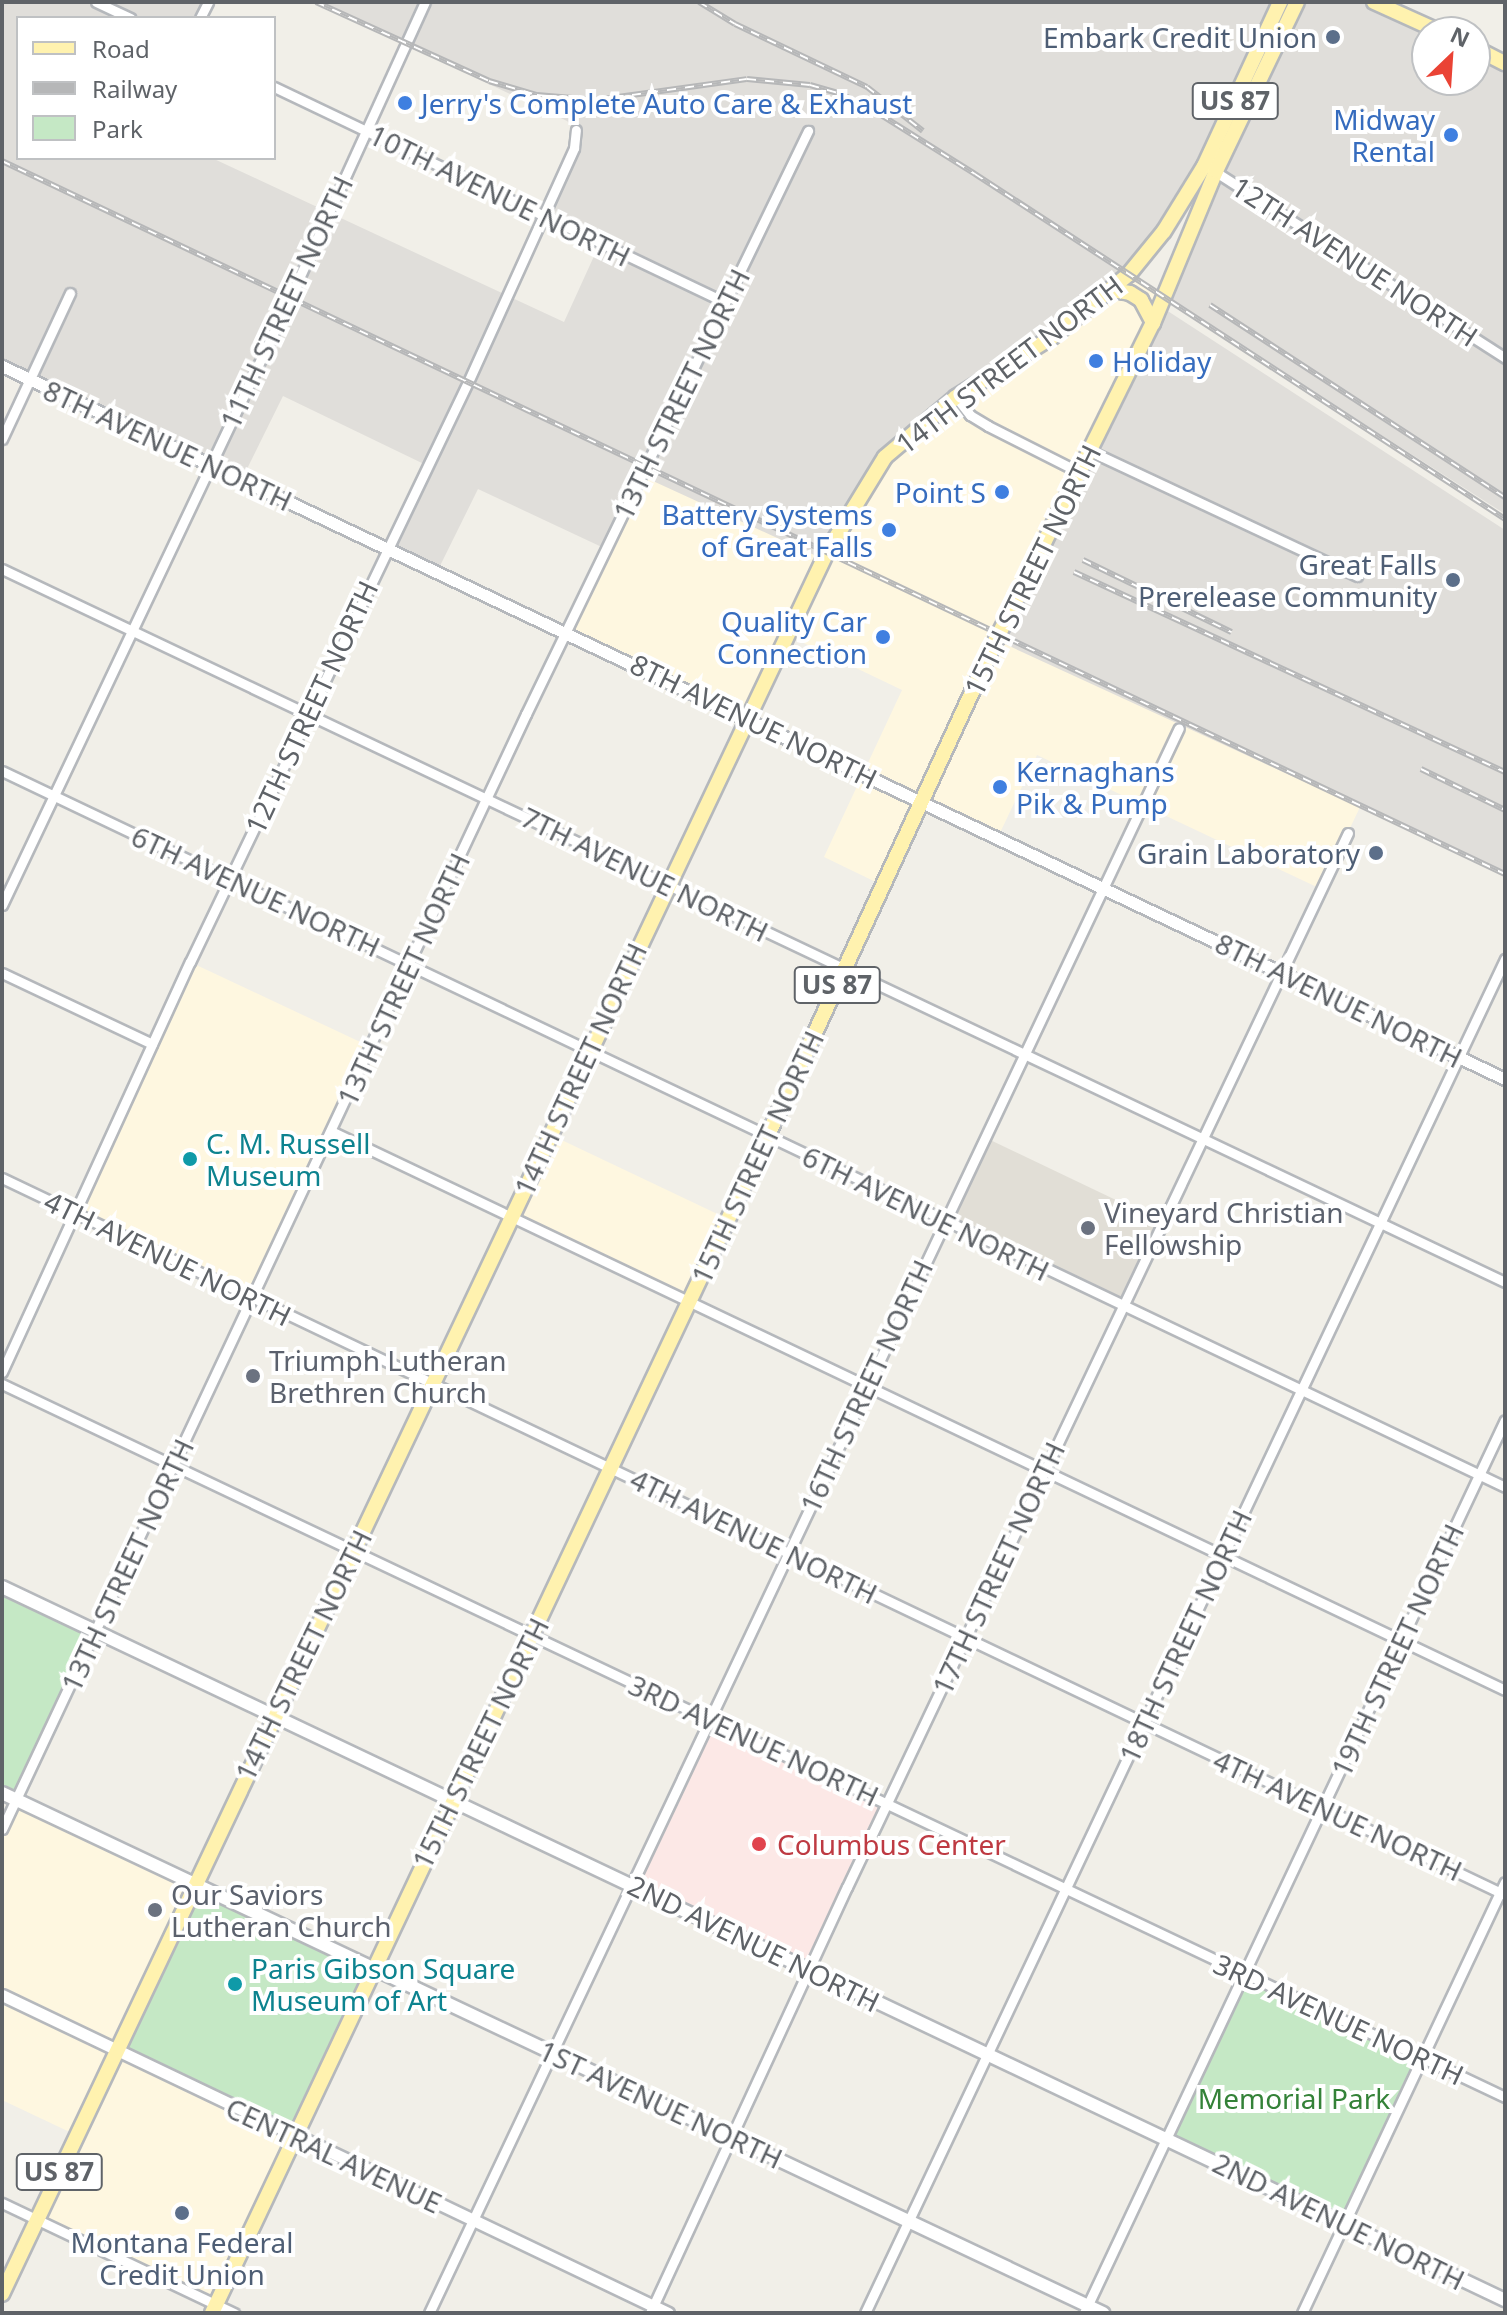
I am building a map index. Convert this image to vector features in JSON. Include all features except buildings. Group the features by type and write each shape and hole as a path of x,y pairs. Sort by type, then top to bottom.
{"main road":[{"name":"15TH STREET NORTH","path":"294,2137 767,1137 924,802 996,640 1153,323 1210,169 1280,2"},
{"name":"15TH STREET NORTH","path":"1186,198 1210,169 1297,2"},
{"path":"1374,2 1411,19"},
{"name":"14TH STREET NORTH","path":"115,2050 747,717 827,552 864,486 885,457 956,397 1052,337 1112,290 1156,242 1186,198"},
{"path":"1112,290 1130,293 1141,300 1153,323"},
{"name":"2ND AVENUE NORTH","path":"2,1587 1505,2300"},
{"name":"1ST AVENUE NORTH","path":"2,1793 909,2221 1086,2309 1103,2313"},
{"name":"US 87","path":"2,2294 115,2050"},
{"name":"US 87","path":"214,2309 294,2137"}],"street":[{"path":"96,2 126,16"},
{"name":"11TH STREET NORTH","path":"2,905 425,2"},
{"name":"10TH AVENUE NORTH","path":"276,88 725,302"},
{"name":"12TH STREET NORTH","path":"2,1372 73,1212 544,216 574,148 576,130"},
{"name":"13TH STREET NORTH","path":"2,1829 566,631 808,131"},
{"name":"12TH AVENUE NORTH","path":"1210,169 1505,358"},
{"path":"2,439 70,293"},
{"name":"8TH AVENUE NORTH","path":"2,366 1505,1079"},
{"path":"956,397 970,415 988,426 1079,472"},
{"path":"1090,451 1357,576"},
{"name":"7TH AVENUE NORTH","path":"2,569 1505,1282"},
{"name":"16TH STREET NORTH","path":"429,2313 1179,728"},
{"name":"6TH AVENUE NORTH","path":"2,771 1505,1487"},
{"name":"17TH STREET NORTH","path":"652,2310 808,1969 1348,833"},
{"name":"18TH STREET NORTH","path":"865,2313 1378,1222 1505,959"},
{"path":"2,973 152,1044"},
{"path":"331,1131 1505,1690"},
{"name":"4TH AVENUE NORTH","path":"2,1178 1502,1893"},
{"name":"3RD AVENUE NORTH","path":"2,1384 1505,2097"},
{"name":"19TH STREET NORTH","path":"1086,2309 1505,1420"},
{"path":"1302,2313 1505,1882"},
{"name":"CENTRAL AVENUE","path":"2,1995 473,2220 652,2310 668,2313"},
{"path":"2,2203 214,2309 234,2313"}],"shaded area":[{"path":"2,2 208,2 201,16 16,16 16,160 216,160 564,322 600,243 544,216 576,130 567,121 316,2 1280,2 1204,166 1129,274 885,457 823,559 642,476 606,549 478,489 437,572 386,548 426,465 283,396 242,479 2,366"},
{"path":"1297,2 1374,2 1411,23 1411,96 1491,96 1491,57 1505,64 1505,514 1164,296"},
{"path":"1129,274 1164,296 1000,636 1361,805 1321,889 1037,755 998,837 924,803 884,886 824,857 902,690 787,635 747,717 566,631 642,476 885,457"},
{"path":"1160,306 1505,530 1505,874 996,640"},
{"path":"190,962 371,1047 252,1298 73,1212"},
{"path":"549,1134 728,1219 689,1302 510,1216"},
{"path":"984,1137 1162,1222 1121,1306 944,1221"},
{"name":"Columbus Center","path":"709,1719 887,1804 808,1969 630,1884"},
{"path":"16,1800 194,1884 294,2137 216,2304 37,2220 76,2135 2,2100 2,1829"}],"green space":[{"path":"2,1588 96,1631 16,1800 2,1793"},
{"path":"194,1884 373,1967 294,2137 115,2050"},
{"name":"Memorial Park","path":"1244,1974 1422,2058 1343,2222 1165,2138"}],"railway":[{"path":"316,2 489,81 537,95 596,100 747,79 810,85 838,93 865,105 975,174 1505,519"},
{"path":"699,2 735,24 867,87 923,131"},
{"path":"2,161 1505,874"},
{"path":"1210,305 1505,497"},
{"path":"1083,560 1231,632"},
{"path":"1074,572 1505,772"},
{"path":"1421,769 1505,810"}],"place":[{"name":"Embark Credit Union","path":"1333,37"},
{"name":"Jerry's Complete Auto Care & Exhaust","path":"405,103"},
{"name":"Midway Rental","path":"1451,135"},
{"name":"Holiday","path":"1096,361"},
{"name":"Point S","path":"1002,492"},
{"name":"Battery Systems of Great Falls","path":"889,530"},
{"name":"Great Falls Prerelease Community","path":"1453,580"},
{"name":"Quality Car Connection","path":"883,637"},
{"name":"Kernaghans Pik & Pump","path":"1000,787"},
{"name":"Grain Laboratory","path":"1376,853"},
{"name":"C. M. Russell Museum","path":"190,1159"},
{"name":"Vineyard Christian Fellowship","path":"1088,1228"},
{"name":"Triumph Lutheran Brethren Church","path":"253,1376"},
{"name":"Columbus Center","path":"759,1844"},
{"name":"Our Saviors Lutheran Church","path":"155,1910"},
{"name":"Paris Gibson Square Museum of Art","path":"235,1984"},
{"name":"Montana Federal Credit Union","path":"182,2213"}]}
